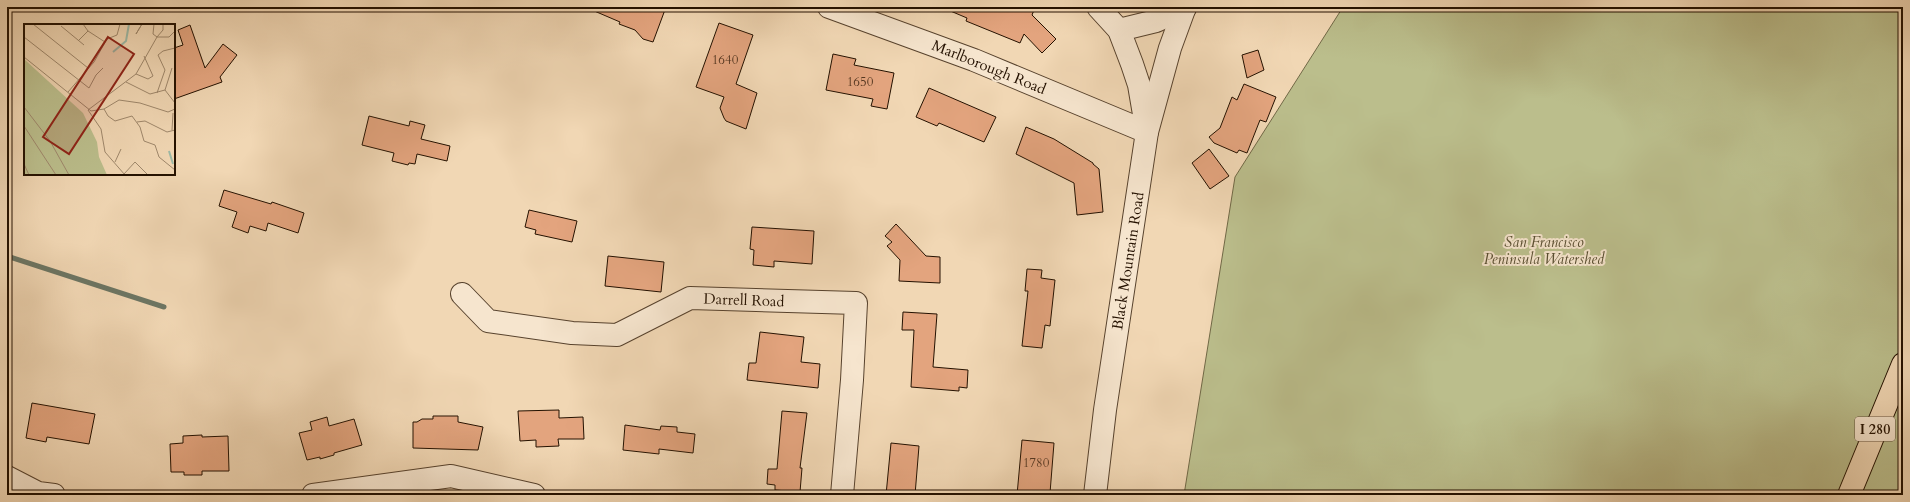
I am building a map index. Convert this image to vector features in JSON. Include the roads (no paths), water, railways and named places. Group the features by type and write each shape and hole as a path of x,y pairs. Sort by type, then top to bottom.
{"highway":[{"name":"I 280","path":"1849,495 1903,364"}],"street":[{"name":"Marlborough Road","path":"829,7 974,60 1147,132"},
{"name":"Black Mountain Road","path":"1095,495 1105,410 1147,132 1139,85 1119,30 1098,7"},
{"path":"1147,132 1170,48 1185,8"},
{"path":"1119,30 1156,21 1185,8"},
{"name":"Darrell Road","path":"462,294 488,321 572,333 617,335 690,298 856,303 852,380 842,495"},
{"path":"312,495 451,476 534,495"},
{"path":"7,477 38,493 54,495"}],"waterway":[{"path":"7,256 164,307"}],"park label":[{"name":"San Francisco Peninsula Watershed","path":"1544,250"}]}
